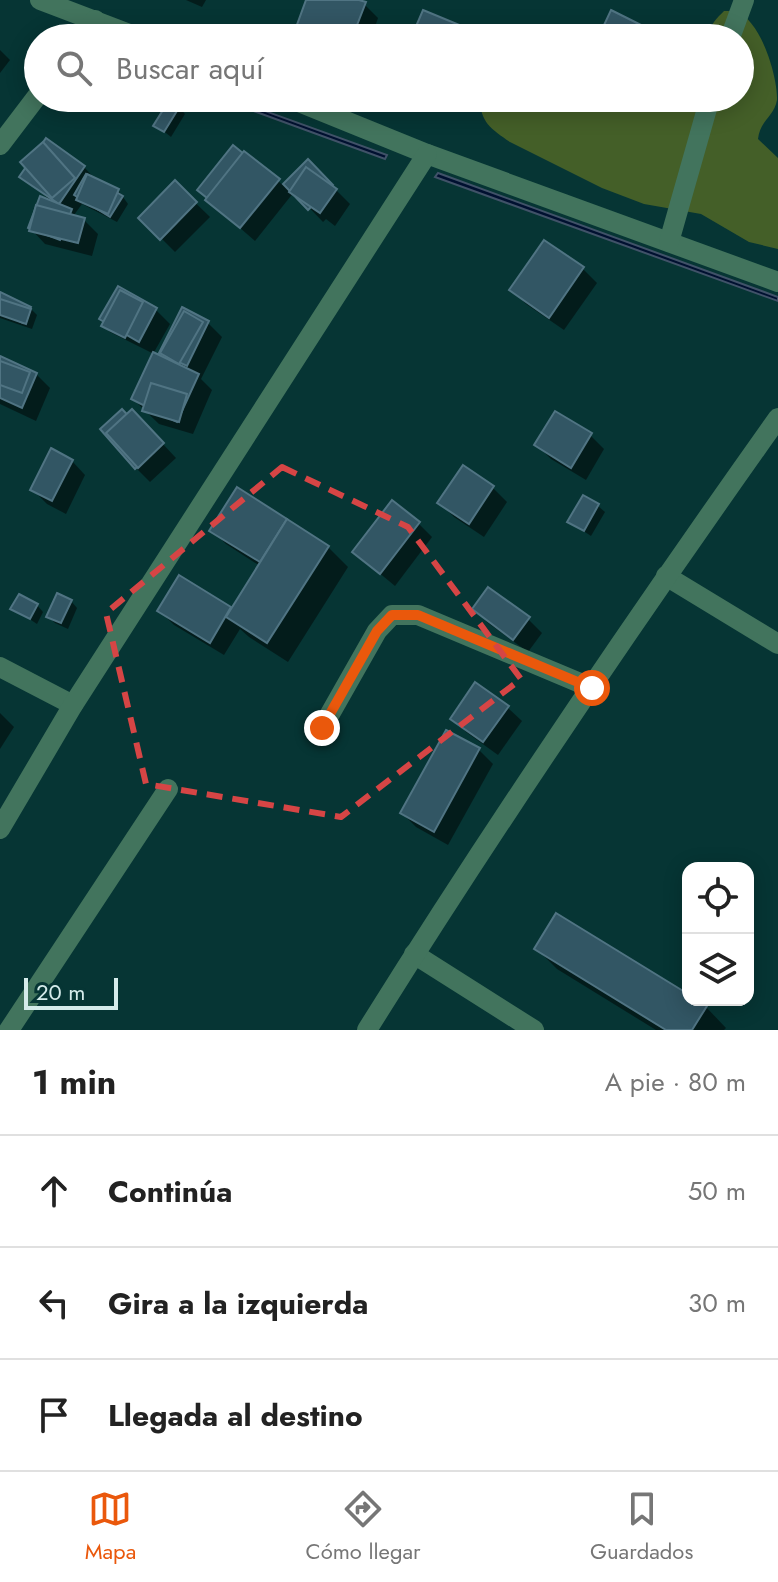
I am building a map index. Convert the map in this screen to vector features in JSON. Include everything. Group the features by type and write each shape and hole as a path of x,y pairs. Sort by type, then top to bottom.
{"street":[{"path":"40,0 105,24"},
{"path":"735,24 744,0"},
{"path":"92,24 95,20"},
{"path":"0,145 25,112"},
{"path":"324,112 427,154 778,282"},
{"path":"669,242 706,112"},
{"path":"0,829 73,705 427,154"},
{"path":"367,1030 414,954 666,576 778,418"},
{"path":"666,576 778,644"},
{"path":"322,728 377,631 392,615 418,615 592,688"},
{"path":"0,667 73,705"},
{"path":"9,1030 168,789"},
{"path":"414,954 534,1030"}],"highlighted area":[{"path":"282,467 408,527 521,679 341,817 146,784 106,613"}],"green space":[{"path":"724,11 736,12 751,24 713,24"},
{"path":"754,28 766,50 777,90 773,111 761,127 758,139 778,158 778,249 749,242 701,214 644,204 602,188 510,142 492,129 482,113 754,112"}],"water":[{"path":"256,112 268,112 387,155 385,159"},
{"path":"438,173 778,297 778,301 435,177"}],"building":[{"path":"306,0 366,2 357,24 297,24"},
{"path":"423,10 457,24 417,24"},
{"path":"611,10 639,24 604,24"},
{"path":"162,112 176,112 164,132 153,126"},
{"path":"46,138 85,166 59,204 19,177"},
{"path":"43,142 75,178 52,198 20,162"},
{"path":"233,145 276,180 240,224 197,190"},
{"path":"244,151 280,179 240,228 205,200"},
{"path":"308,159 333,185 308,210 283,184"},
{"path":"306,167 337,189 320,213 289,192"},
{"path":"86,174 123,196 110,217 74,195"},
{"path":"87,174 119,189 108,214 76,200"},
{"path":"175,180 197,202 160,240 138,218"},
{"path":"40,196 72,209 60,240 28,228"},
{"path":"36,205 85,218 78,243 29,231"},
{"path":"544,240 584,267 549,318 509,290"},
{"path":"118,286 157,308 139,342 99,319"},
{"path":"120,290 143,302 125,338 101,326"},
{"path":"0,292 31,307 23,323 0,312"},
{"path":"0,299 31,309 26,324 0,315"},
{"path":"182,307 209,321 187,366 159,353"},
{"path":"184,311 203,322 179,364 160,353"},
{"path":"153,352 199,374 177,422 131,399"},
{"path":"0,356 37,373 22,408 0,398"},
{"path":"0,361 30,372 22,393 0,385"},
{"path":"151,383 187,394 179,422 142,411"},
{"path":"122,409 158,448 135,469 100,429"},
{"path":"132,409 164,443 138,468 106,433"},
{"path":"555,411 592,433 571,468 534,445"},
{"path":"51,448 73,460 52,501 30,490"},
{"path":"463,465 494,486 469,524 437,503"},
{"path":"237,487 287,519 260,562 209,531"},
{"path":"583,495 599,504 584,531 567,522"},
{"path":"392,500 420,522 380,574 352,552"},
{"path":"287,519 329,546 267,643 226,617"},
{"path":"179,575 231,607 210,643 157,611"},
{"path":"488,587 530,617 513,640 472,609"},
{"path":"57,593 72,600 61,623 46,617"},
{"path":"19,594 38,604 30,619 10,609"},
{"path":"475,682 509,706 483,742 450,719"},
{"path":"446,730 480,748 434,832 400,813"},
{"path":"556,913 682,990 682,1006 707,1006 692,1030 666,1030 534,949"}],"route":[{"path":"322,728 377,631 392,615 418,615 592,688"}]}
